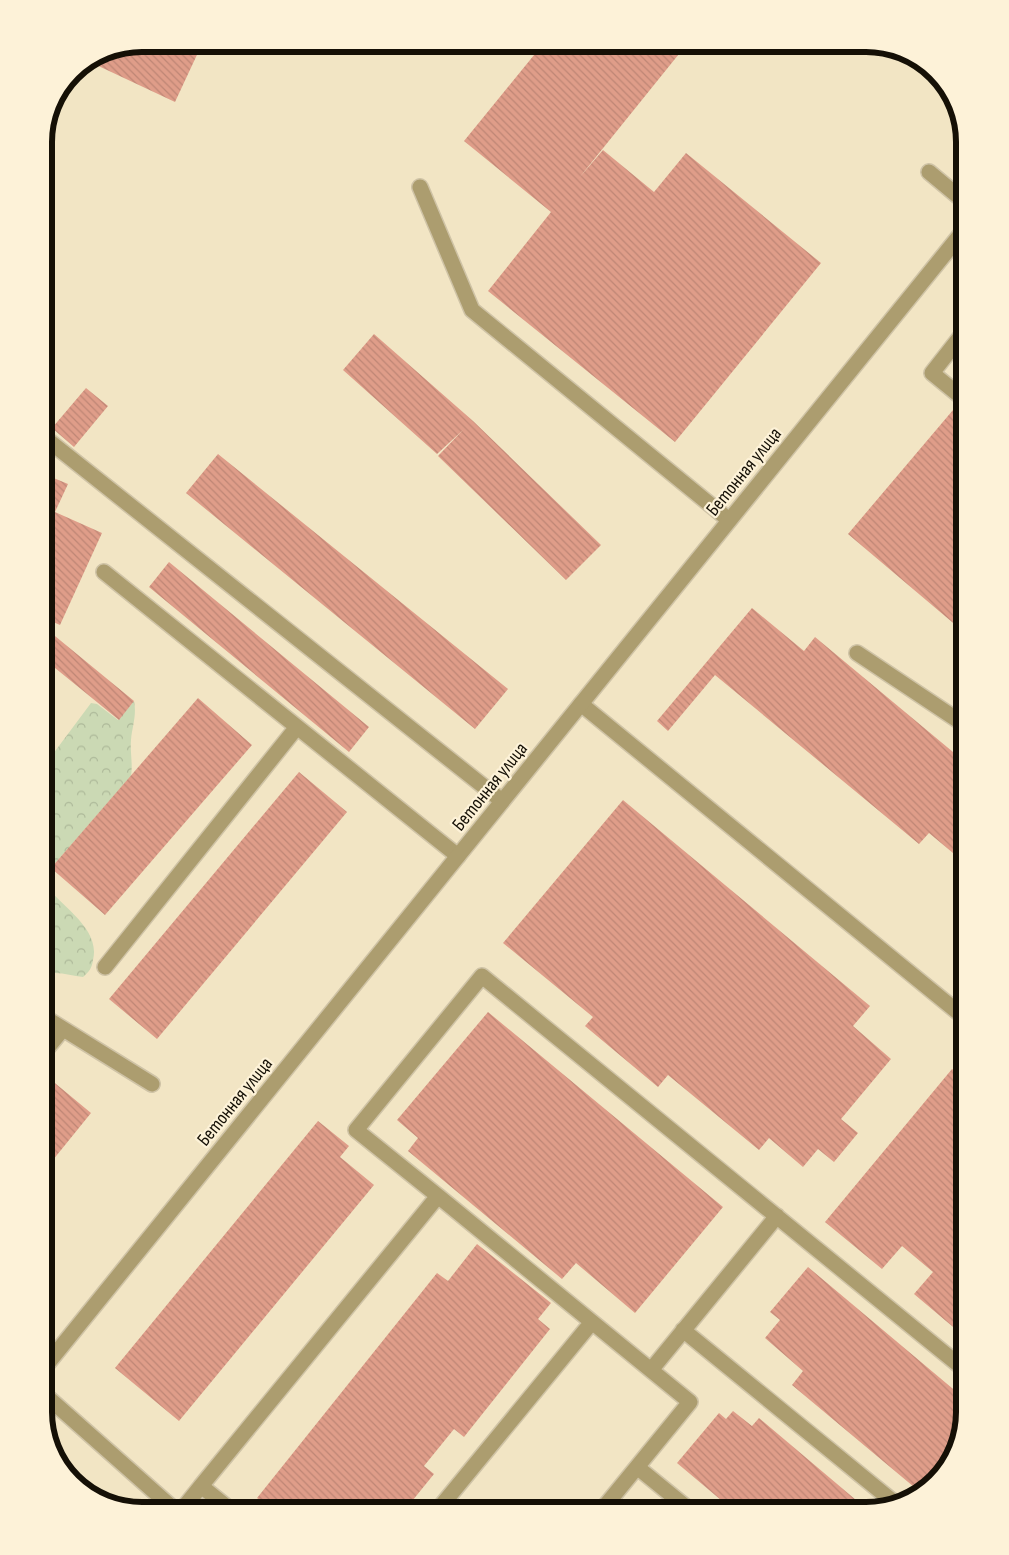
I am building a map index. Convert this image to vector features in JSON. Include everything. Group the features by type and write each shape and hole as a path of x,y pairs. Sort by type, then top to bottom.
{"street":[{"path":"929,172 956,194"},
{"path":"420,187 472,310 729,520"},
{"name":"Бетонная улица","path":"52,1358 956,239"},
{"path":"956,342 932,372 956,392"},
{"path":"53,444 502,802"},
{"path":"104,572 458,856"},
{"path":"857,653 956,719"},
{"path":"581,704 956,1011"},
{"path":"105,967 297,727"},
{"path":"608,1502 690,1402 356,1130 482,976 956,1363"},
{"path":"52,1022 152,1084"},
{"path":"52,1042 64,1029"},
{"path":"188,1502 438,1196"},
{"path":"650,1370 776,1216"},
{"path":"444,1502 592,1322"},
{"path":"683,1330 890,1499"},
{"path":"52,1401 166,1502"},
{"path":"637,1467 679,1502"},
{"path":"201,1486 221,1502"}],"green space":[{"path":"134,701 135,716 131,745 131,776 52,866 53,755 91,703 97,704 118,720"},
{"path":"52,893 78,918 91,938 94,948 93,963 90,970 83,977 52,974"}],"building":[{"path":"198,52 175,102 97,65 108,59 131,53"},
{"path":"536,53 680,53 579,178 603,150 654,192 686,153 821,263 675,442 488,291 551,212 464,141"},
{"path":"374,334 473,421 601,545 566,580 438,456 463,430 437,454 343,370"},
{"path":"86,388 108,406 74,447 53,427"},
{"path":"953,410 956,412 956,625 848,534"},
{"path":"218,454 508,689 475,729 186,493"},
{"path":"53,478 68,484 55,512 102,533 60,625 53,622"},
{"path":"169,562 369,727 349,752 149,587"},
{"path":"752,608 804,651 815,637 956,754 956,856 929,833 919,844 715,675 668,731 657,721"},
{"path":"53,634 134,701 119,720 53,666"},
{"path":"198,698 252,745 105,915 52,869 52,866"},
{"path":"299,772 347,812 157,1039 109,999"},
{"path":"623,800 870,1006 853,1026 891,1059 841,1119 858,1133 834,1162 818,1149 803,1167 769,1138 759,1150 668,1075 658,1087 585,1026 593,1017 503,943"},
{"path":"488,1012 723,1207 635,1313 576,1263 562,1279 408,1151 418,1138 397,1120"},
{"path":"952,1069 956,1072 956,1329 914,1294 933,1272 902,1246 882,1269 825,1222"},
{"path":"52,1081 91,1113 52,1161"},
{"path":"318,1121 349,1146 340,1157 374,1185 179,1421 115,1368"},
{"path":"477,1244 551,1303 538,1319 550,1329 464,1437 454,1429 424,1466 434,1474 411,1502 262,1502 257,1498 437,1273 448,1281"},
{"path":"808,1267 956,1391 956,1424 950,1447 934,1472 926,1480 915,1488 792,1385 803,1371 765,1338 780,1320 770,1312"},
{"path":"733,1411 752,1426 759,1418 858,1502 723,1502 677,1463 719,1413 726,1419"}]}
